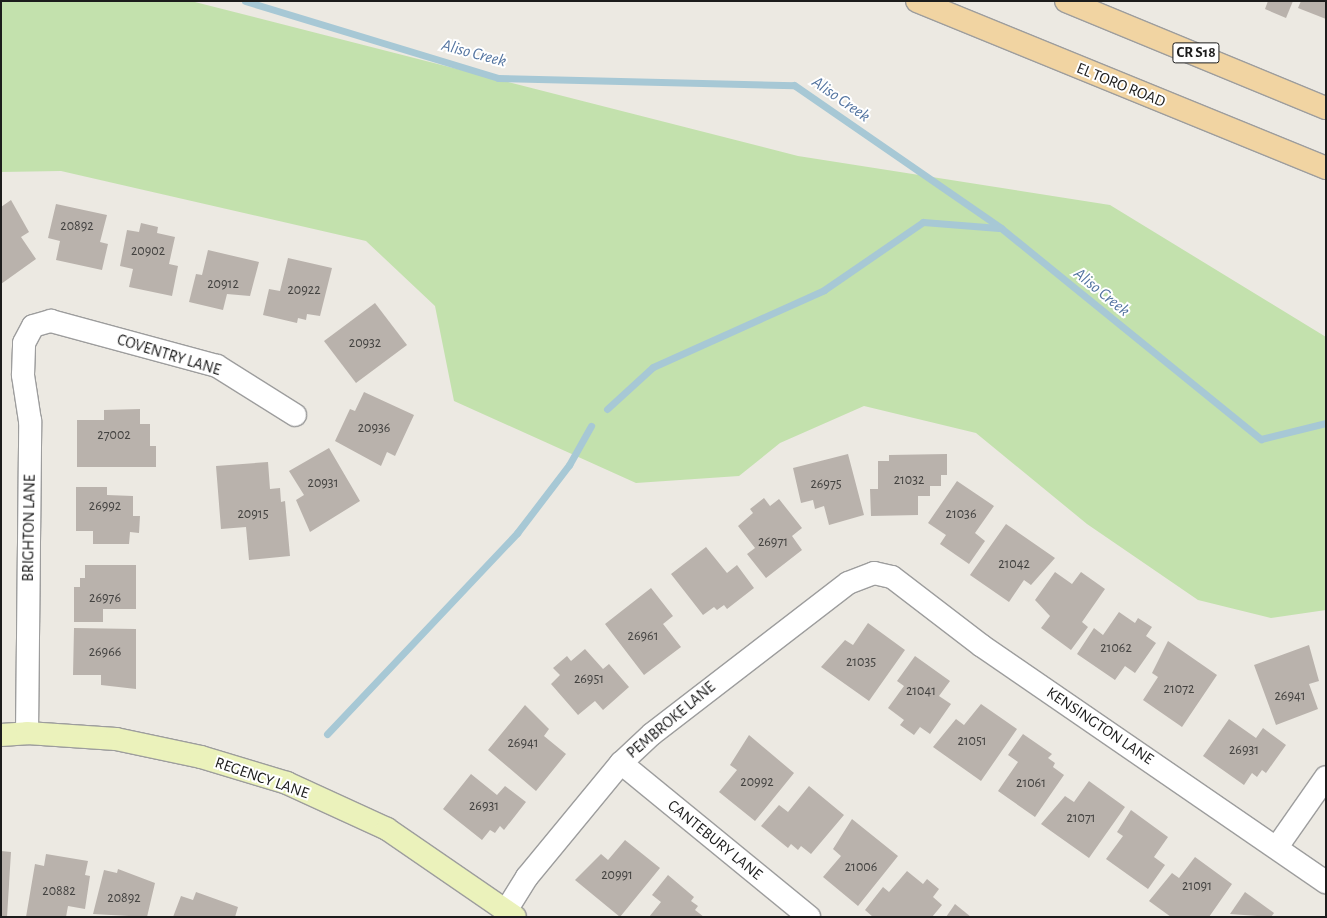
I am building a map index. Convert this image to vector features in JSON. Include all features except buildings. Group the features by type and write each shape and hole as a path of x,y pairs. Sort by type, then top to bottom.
{"main road":[{"name":"EL TORO ROAD","path":"917,1 1326,168"},
{"name":"CR S18","path":"1066,1 1326,108"}],"street":[{"name":"COVENTRY LANE","path":"33,326 51,321 217,366 295,415"},
{"name":"BRIGHTON LANE","path":"27,733 30,421 23,375 24,343 33,326"},
{"name":"PEMBROKE LANE","path":"511,913 527,877 621,763 678,712 848,582 874,574"},
{"name":"KENSINGTON LANE","path":"874,574 892,577 982,646 1326,882"},
{"name":"REGENCY LANE","path":"1,735 27,733 116,739 201,757 287,783 387,829 511,913"},
{"name":"CANTEBURY LANE","path":"621,763 809,917"},
{"path":"1277,847 1326,777"}],"green space":[{"path":"1,1 191,1 798,156 1110,205 1326,337 1326,610 1271,618 1198,600 1087,524 976,433 864,406 780,443 739,476 636,483 454,401 435,306 366,241 61,171 1,172"}],"waterway":[{"name":"Aliso Creek","path":"245,1 498,78 794,85 1001,228 1261,439 1326,423"},
{"path":"607,409 653,367 824,290 923,222 999,228"},
{"path":"327,734 517,533 569,465 591,426"}]}
